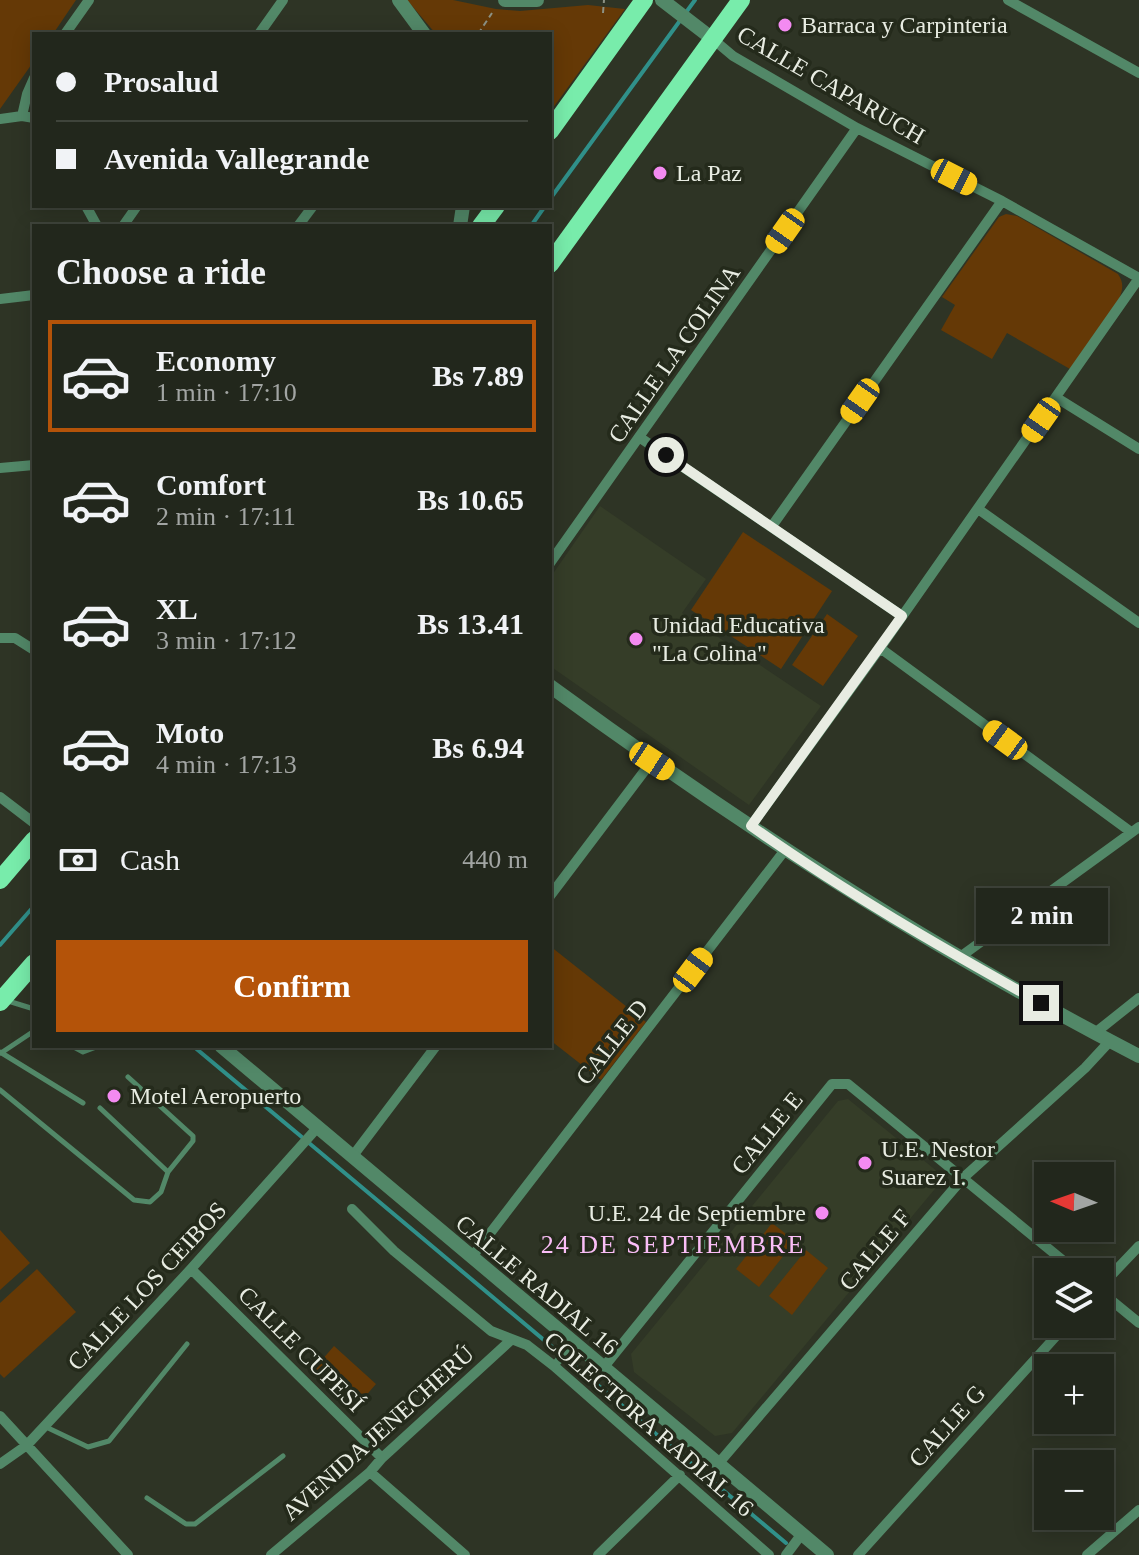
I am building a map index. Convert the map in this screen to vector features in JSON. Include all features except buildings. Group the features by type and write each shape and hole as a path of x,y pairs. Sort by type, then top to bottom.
{"highway":[{"path":"552,128 644,0"},
{"path":"552,261 741,0"},
{"path":"0,880 32,842"},
{"path":"1,1000 32,965"}],"street":[{"path":"66,32 89,0"},
{"path":"260,32 283,0"},
{"path":"399,0 423,32"},
{"path":"505,0 537,0"},
{"path":"1008,0 1139,73"},
{"path":"663,1 714,40"},
{"name":"CALLE CAPARUCH","path":"714,40 733,56 857,128 1002,201 1139,278"},
{"path":"22,116 32,83"},
{"path":"0,119 32,118"},
{"name":"CALLE LA COLINA","path":"552,560 857,128"},
{"path":"772,526 1002,201"},
{"path":"751,826 880,648 1139,278"},
{"path":"0,299 32,295"},
{"path":"1057,398 1139,449"},
{"path":"639,437 902,616"},
{"path":"0,468 32,465"},
{"path":"978,509 1139,623"},
{"path":"0,638 15,638 32,649"},
{"path":"880,648 1135,830 960,957"},
{"path":"552,687 652,761 785,850 960,957 1139,1056"},
{"path":"552,893 652,761"},
{"path":"0,797 32,821"},
{"name":"CALLE D","path":"471,1258 785,850"},
{"path":"1095,1033 1139,998"},
{"name":"CALLE F","path":"718,1464 963,1178 1085,1068 1110,1041"},
{"name":"CALLE RADIAL 16","path":"223,1048 471,1258 569,1347 603,1368 827,1555"},
{"path":"352,1157 434,1048"},
{"name":"CALLE E","path":"603,1368 832,1084 848,1084 963,1178"},
{"name":"CALLE LOS CEIBOS","path":"0,1464 27,1445 45,1426 317,1128"},
{"path":"963,1178 1060,1258"},
{"name":"COLECTORA RADIAL 16","path":"352,1209 394,1251 491,1331 527,1345 556,1363 769,1555"},
{"path":"1114,1274 1139,1246"},
{"name":"CALLE CUPESÍ","path":"191,1269 382,1458"},
{"path":"1114,1301 1139,1323"},
{"name":"CALLE G","path":"858,1555 1054,1338"},
{"name":"AVENIDA JENECHERÚ","path":"271,1555 370,1472 511,1340"},
{"path":"556,1363 569,1347"},
{"path":"0,1416 128,1555"},
{"path":"370,1472 465,1555"},
{"path":"598,1555 680,1475"},
{"path":"1087,1555 1139,1510"},
{"path":"786,1555 801,1535"}],"lane":[{"path":"1,1000 32,1008"},
{"path":"32,1032 1,1053 83,1103"},
{"path":"76,1048 83,1052 96,1048"},
{"path":"0,1090 134,1200 150,1202 161,1192 168,1172 193,1141 193,1136 128,1077"},
{"path":"100,1108 168,1172"},
{"path":"45,1426 88,1447 109,1441 187,1344"},
{"path":"147,1498 186,1524 195,1524 283,1456"}],"path":[{"path":"603,13 604,0"},
{"path":"479,32 492,13"}],"shaded area":[{"path":"0,0 76,0 54,32 32,32 32,64 0,109"},
{"path":"407,0 453,0 520,11 588,5 625,9 552,109 552,32 434,32"},
{"path":"1006,214 1017,216 1118,274 1121,280 1119,299 1070,369 1007,333 992,359 941,330 955,305 942,297 999,217"},
{"name":"Unidad Educativa \"La Colina\"","path":"600,506 706,579 682,613 821,706 749,805 552,667 552,575"},
{"path":"743,532 832,591 781,669 691,610"},
{"path":"827,614 858,636 823,686 792,665"},
{"path":"552,948 646,1022 601,1080 552,1042"},
{"path":"848,1099 938,1172 939,1184 732,1433 715,1436 634,1372 631,1354 838,1101"},
{"path":"772,1223 795,1241 759,1287 736,1269"},
{"path":"0,1230 30,1263 0,1290"},
{"path":"806,1250 828,1268 792,1315 769,1296"},
{"path":"37,1269 76,1312 4,1378 0,1374 0,1303"},
{"path":"334,1346 376,1384 356,1407 314,1369"}],"waterway":[{"path":"552,196 695,0"},
{"path":"532,224 544,208"},
{"path":"0,945 32,908"},
{"path":"195,1048 303,1138"},
{"path":"309,1143 786,1543"}],"place":[{"name":"Barraca y Carpinteria","path":"785,25"},
{"name":"La Paz","path":"660,173"},
{"name":"Unidad Educativa \"La Colina\"","path":"636,639"},
{"name":"Motel Aeropuerto","path":"114,1096"},
{"name":"U.E. Nestor Suarez I.","path":"865,1163"},
{"name":"U.E. 24 de Septiembre","path":"822,1213"}],"district":[{"name":"24 DE SEPTIEMBRE","path":"673,1244"}],"route":[{"path":"666,455 902,616 751,826 960,957 1041,1003"}]}
